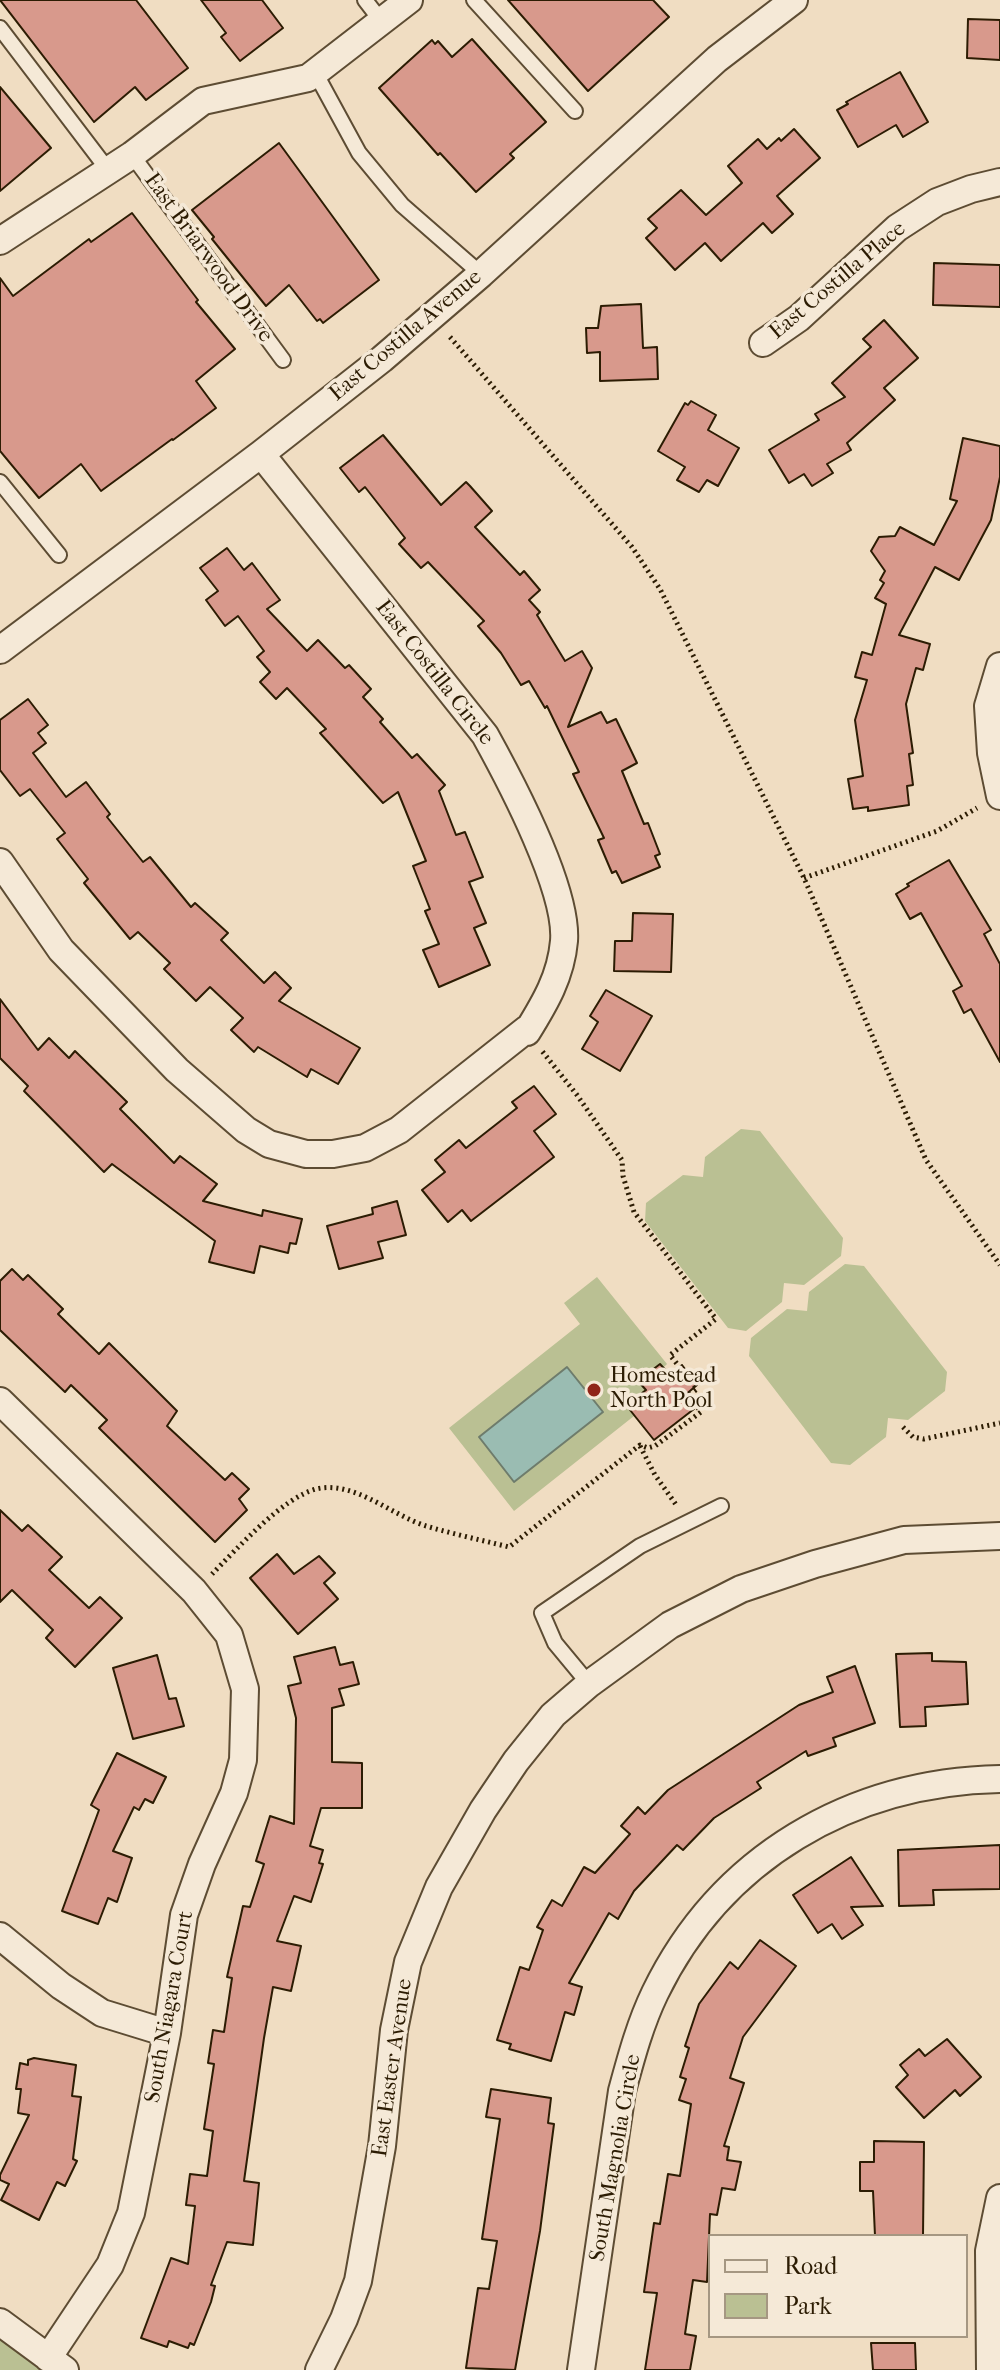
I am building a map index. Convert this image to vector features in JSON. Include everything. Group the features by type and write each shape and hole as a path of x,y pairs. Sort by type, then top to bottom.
{"street":[{"name":"East Briarwood Drive","path":"0,241 132,155 203,101 308,78 409,0"},
{"name":"East Costilla Avenue","path":"0,650 261,454 432,316 717,59 794,0"},
{"name":"East Costilla Place","path":"763,343 799,318 897,228 937,202 1000,182"},
{"name":"East Costilla Circle","path":"0,862 61,950 177,1070 246,1130 269,1144 306,1154 333,1154 365,1148 399,1130 527,1029 527,1032 547,1001 557,977 564,940 563,927 555,887 512,785 485,735 261,454"},
{"path":"1000,666 988,706 991,753 1000,796"},
{"name":"South Niagara Court","path":"0,1401 194,1591 229,1635 245,1689 243,1760 234,1793 202,1864 184,1915 167,2033 131,2213 110,2265 56,2364"},
{"name":"East Easter Avenue","path":"319,2370 344,2319 358,2281 382,2146 394,2030 408,1962 439,1887 483,1810 516,1761 553,1715 589,1684 670,1625 741,1589 815,1564 904,1540 1000,1536"},
{"name":"South Magnolia Circle","path":"581,2370 622,2091 634,2047 655,1994 679,1951 732,1885 784,1843 830,1817 879,1797 930,1784 1000,1779"},
{"path":"0,1936 61,1986 102,2013 167,2033"},
{"path":"990,2370 989,2251 1000,2198"},
{"path":"0,2322 56,2364"}],"lane":[{"path":"365,0 382,22"},
{"path":"474,0 575,111"},
{"name":"East Briarwood Drive","path":"0,28 108,170"},
{"path":"316,74 359,153 402,205 481,274"},
{"name":"East Briarwood Drive","path":"132,155 283,360"},
{"path":"0,482 59,555"},
{"path":"589,1684 555,1643 542,1613 640,1546 721,1506"}],"path":[{"path":"432,316 632,547 660,589 804,878 926,1160 1000,1265"},
{"path":"804,878 937,831 1000,796"},
{"path":"527,1032 577,1095 622,1160 623,1176 634,1212 716,1319 670,1355 697,1389 689,1395 701,1412 655,1446 648,1448 640,1445"},
{"path":"903,1427 913,1437 924,1439 1000,1423"},
{"path":"640,1445 655,1475 688,1522"},
{"path":"194,1591 278,1512 316,1489 353,1493 423,1525 509,1547 640,1445"}],"green space":[{"path":"741,1129 760,1131 843,1238 841,1256 804,1285 784,1283 782,1302 746,1331 728,1328 645,1221 646,1203 683,1175 703,1177 705,1157"},
{"path":"845,1264 864,1266 947,1372 945,1391 908,1420 888,1418 886,1437 850,1465 831,1463 749,1356 751,1338 787,1309 807,1311 809,1292"},
{"name":"Homestead North Pool","path":"597,1277 667,1364 663,1368 669,1375 682,1365 697,1385 684,1396 694,1409 654,1440 634,1416 514,1511 449,1428 580,1324 564,1303"},
{"path":"0,2337 43,2370 0,2370"}],"water":[{"path":"567,1367 603,1412 514,1482 479,1437"}],"building":[{"path":"0,0 136,0 188,68 146,100 135,87 94,122"},
{"path":"201,0 262,0 283,28 240,61 221,37 226,33"},
{"path":"508,0 653,0 669,17 588,91"},
{"path":"968,19 1000,20 1000,60 967,58"},
{"path":"472,39 546,122 510,154 514,158 476,192 440,153 438,155 379,88 432,40 435,44 438,41 452,57"},
{"path":"900,72 928,122 903,137 896,125 858,147 837,110"},
{"path":"0,87 51,148 0,191"},
{"path":"794,129 820,158 777,196 793,214 772,233 763,223 721,261 705,243 675,270 646,238 657,228 648,219 681,190 706,215 742,183 728,166 758,139 767,149"},
{"path":"279,143 379,280 323,323 320,319 317,321 289,285 266,306 192,210"},
{"path":"132,213 198,300 196,302 235,349 196,381 216,408 101,491 81,464 39,498 0,451 0,278 13,296 89,239 91,242"},
{"path":"934,263 1000,265 1000,307 933,305"},
{"path":"641,304 643,348 657,347 658,379 600,381 600,352 587,353 586,328 598,328 601,306"},
{"path":"884,320 918,358 884,388 895,400 847,443 851,450 827,464 833,473 812,486 804,474 789,483 769,450 819,420 815,414 845,397 832,383 871,347 863,339"},
{"path":"691,401 716,415 708,430 739,448 718,486 707,480 699,492 677,480 685,467 658,451 685,403 688,405"},
{"path":"383,435 441,505 466,482 470,486 492,511 475,527 520,575 524,571 540,590 529,600 540,612 537,615 565,661 582,651 592,668 568,727 601,712 607,723 616,719 637,763 622,771 644,824 648,823 660,854 655,856 660,867 622,883 616,871 612,873 598,840 604,838 573,774 579,772 547,706 545,708 529,681 521,685 501,653 478,626 484,621 428,562 421,568 399,544 405,538 365,487 359,492 340,468"},
{"path":"963,438 1000,446 1000,477 991,520 959,580 935,567 899,635 930,644 923,670 916,668 906,704 913,753 909,754 913,785 907,786 909,805 868,811 868,807 853,809 848,779 863,776 855,720 867,680 855,677 862,652 872,655 886,604 875,598 884,583 880,580 885,571 871,551 879,537 895,536 900,527 934,545 957,501 950,499"},
{"path":"227,548 244,570 252,563 280,600 267,609 307,651 318,640 345,668 349,665 371,689 363,697 383,719 380,722 412,758 417,754 445,785 439,791 456,835 465,832 483,877 469,882 486,923 474,928 490,965 439,987 423,950 439,944 425,911 430,909 413,866 426,861 398,792 383,803 320,733 326,729 287,688 276,699 260,682 270,672 257,657 264,651 238,616 225,626 206,600 218,591 200,568"},
{"path":"28,699 48,725 38,733 46,743 33,753 66,797 86,782 110,814 107,817 143,862 150,857 191,907 195,903 228,933 221,940 264,983 275,972 291,988 279,1001 360,1048 338,1084 311,1069 307,1077 258,1047 254,1052 231,1030 243,1018 210,987 196,1001 164,969 170,963 138,932 130,939 84,883 88,879 57,839 65,833 30,789 20,796 0,770 0,720"},
{"path":"949,860 991,930 984,934 1000,964 1000,1062 971,1009 964,1013 953,991 962,986 921,913 910,919 896,894 909,886 907,884"},
{"path":"633,913 673,914 671,972 614,971 615,941 632,941"},
{"path":"606,990 652,1016 620,1071 582,1049 598,1022 590,1016"},
{"path":"0,999 38,1050 49,1038 69,1058 75,1051 127,1102 120,1109 174,1163 180,1156 217,1184 203,1201 262,1216 263,1210 302,1219 296,1244 290,1243 288,1253 260,1246 254,1273 209,1262 215,1241 112,1164 104,1172 24,1091 28,1086 0,1058"},
{"path":"534,1086 556,1114 534,1131 554,1157 471,1221 462,1210 448,1222 422,1190 445,1172 435,1160 459,1140 466,1148 517,1108 512,1102"},
{"path":"397,1201 406,1235 378,1242 383,1258 339,1269 327,1226 373,1214 372,1208"},
{"path":"12,1269 23,1280 28,1275 63,1309 58,1314 99,1354 109,1343 177,1411 167,1426 225,1480 232,1473 249,1489 239,1499 247,1510 215,1542 99,1428 107,1420 71,1385 65,1392 0,1330 0,1281"},
{"path":"660,1364 670,1375 682,1365 697,1385 684,1396 694,1409 654,1440 626,1405 646,1390 638,1381"},
{"path":"0,1510 22,1531 28,1525 62,1557 49,1570 89,1608 100,1597 122,1618 75,1667 46,1638 53,1630 12,1590 0,1602"},
{"path":"277,1554 294,1574 319,1556 335,1573 324,1583 338,1599 298,1634 250,1578"},
{"path":"335,1647 340,1665 353,1662 359,1684 339,1689 344,1705 332,1708 332,1762 362,1763 362,1808 321,1808 310,1846 323,1850 319,1863 323,1864 311,1902 294,1896 277,1941 301,1946 291,1991 273,1987 264,2038 244,2181 259,2183 253,2245 227,2242 211,2285 215,2286 211,2302 194,2345 190,2343 188,2348 169,2341 167,2347 141,2338 171,2258 188,2264 195,2206 186,2205 190,2174 207,2176 213,2131 204,2129 214,2064 208,2063 213,2030 224,2032 232,1978 227,1977 243,1906 250,1907 264,1864 256,1861 270,1816 294,1824 296,1718 288,1686 301,1683 294,1657"},
{"path":"932,1653 932,1661 966,1662 968,1704 925,1707 926,1726 900,1727 896,1654"},
{"path":"157,1655 169,1699 176,1698 184,1726 133,1739 113,1668"},
{"path":"855,1666 875,1723 833,1738 836,1746 808,1756 806,1751 757,1782 761,1788 714,1818 683,1850 677,1845 634,1891 618,1919 609,1913 569,1983 582,1987 574,2015 565,2012 551,2061 509,2049 511,2044 497,2040 520,1967 529,1970 543,1930 537,1927 552,1900 562,1906 584,1867 595,1873 630,1834 621,1826 638,1807 645,1814 668,1790 799,1705 833,1692 827,1677"},
{"path":"117,1753 166,1777 153,1803 145,1799 139,1810 134,1807 113,1851 132,1858 117,1902 108,1898 98,1924 62,1911 99,1810 91,1805"},
{"path":"1000,1845 1000,1889 933,1890 934,1905 899,1906 898,1850"},
{"path":"851,1857 883,1906 851,1907 863,1925 842,1939 832,1924 818,1933 793,1895"},
{"path":"760,1940 796,1966 743,2037 730,2078 744,2083 724,2146 729,2147 727,2160 741,2162 735,2190 722,2188 717,2215 710,2214 707,2282 693,2280 685,2334 696,2336 690,2370 645,2370 657,2293 644,2292 654,2223 660,2224 668,2174 680,2176 691,2104 679,2100 686,2079 680,2077 689,2048 685,2046 699,2004 730,1962 738,1969"},
{"path":"947,2039 981,2077 960,2096 955,2090 924,2118 896,2087 908,2075 900,2065 919,2049 925,2056"},
{"path":"34,2058 76,2065 72,2096 81,2097 73,2159 77,2161 65,2186 57,2182 39,2220 1,2200 9,2184 0,2180 29,2115 18,2113 21,2089 16,2089 20,2063 28,2065 28,2060"},
{"path":"491,2089 551,2098 548,2123 554,2124 540,2231 515,2370 466,2368 478,2288 489,2289 497,2241 482,2239 500,2119 486,2117"},
{"path":"874,2141 924,2142 923,2234 875,2234 873,2191 860,2191 860,2162 874,2162"},
{"path":"871,2343 915,2343 916,2370 873,2370"}],"place":[{"name":"Homestead North Pool","path":"594,1390"}]}
